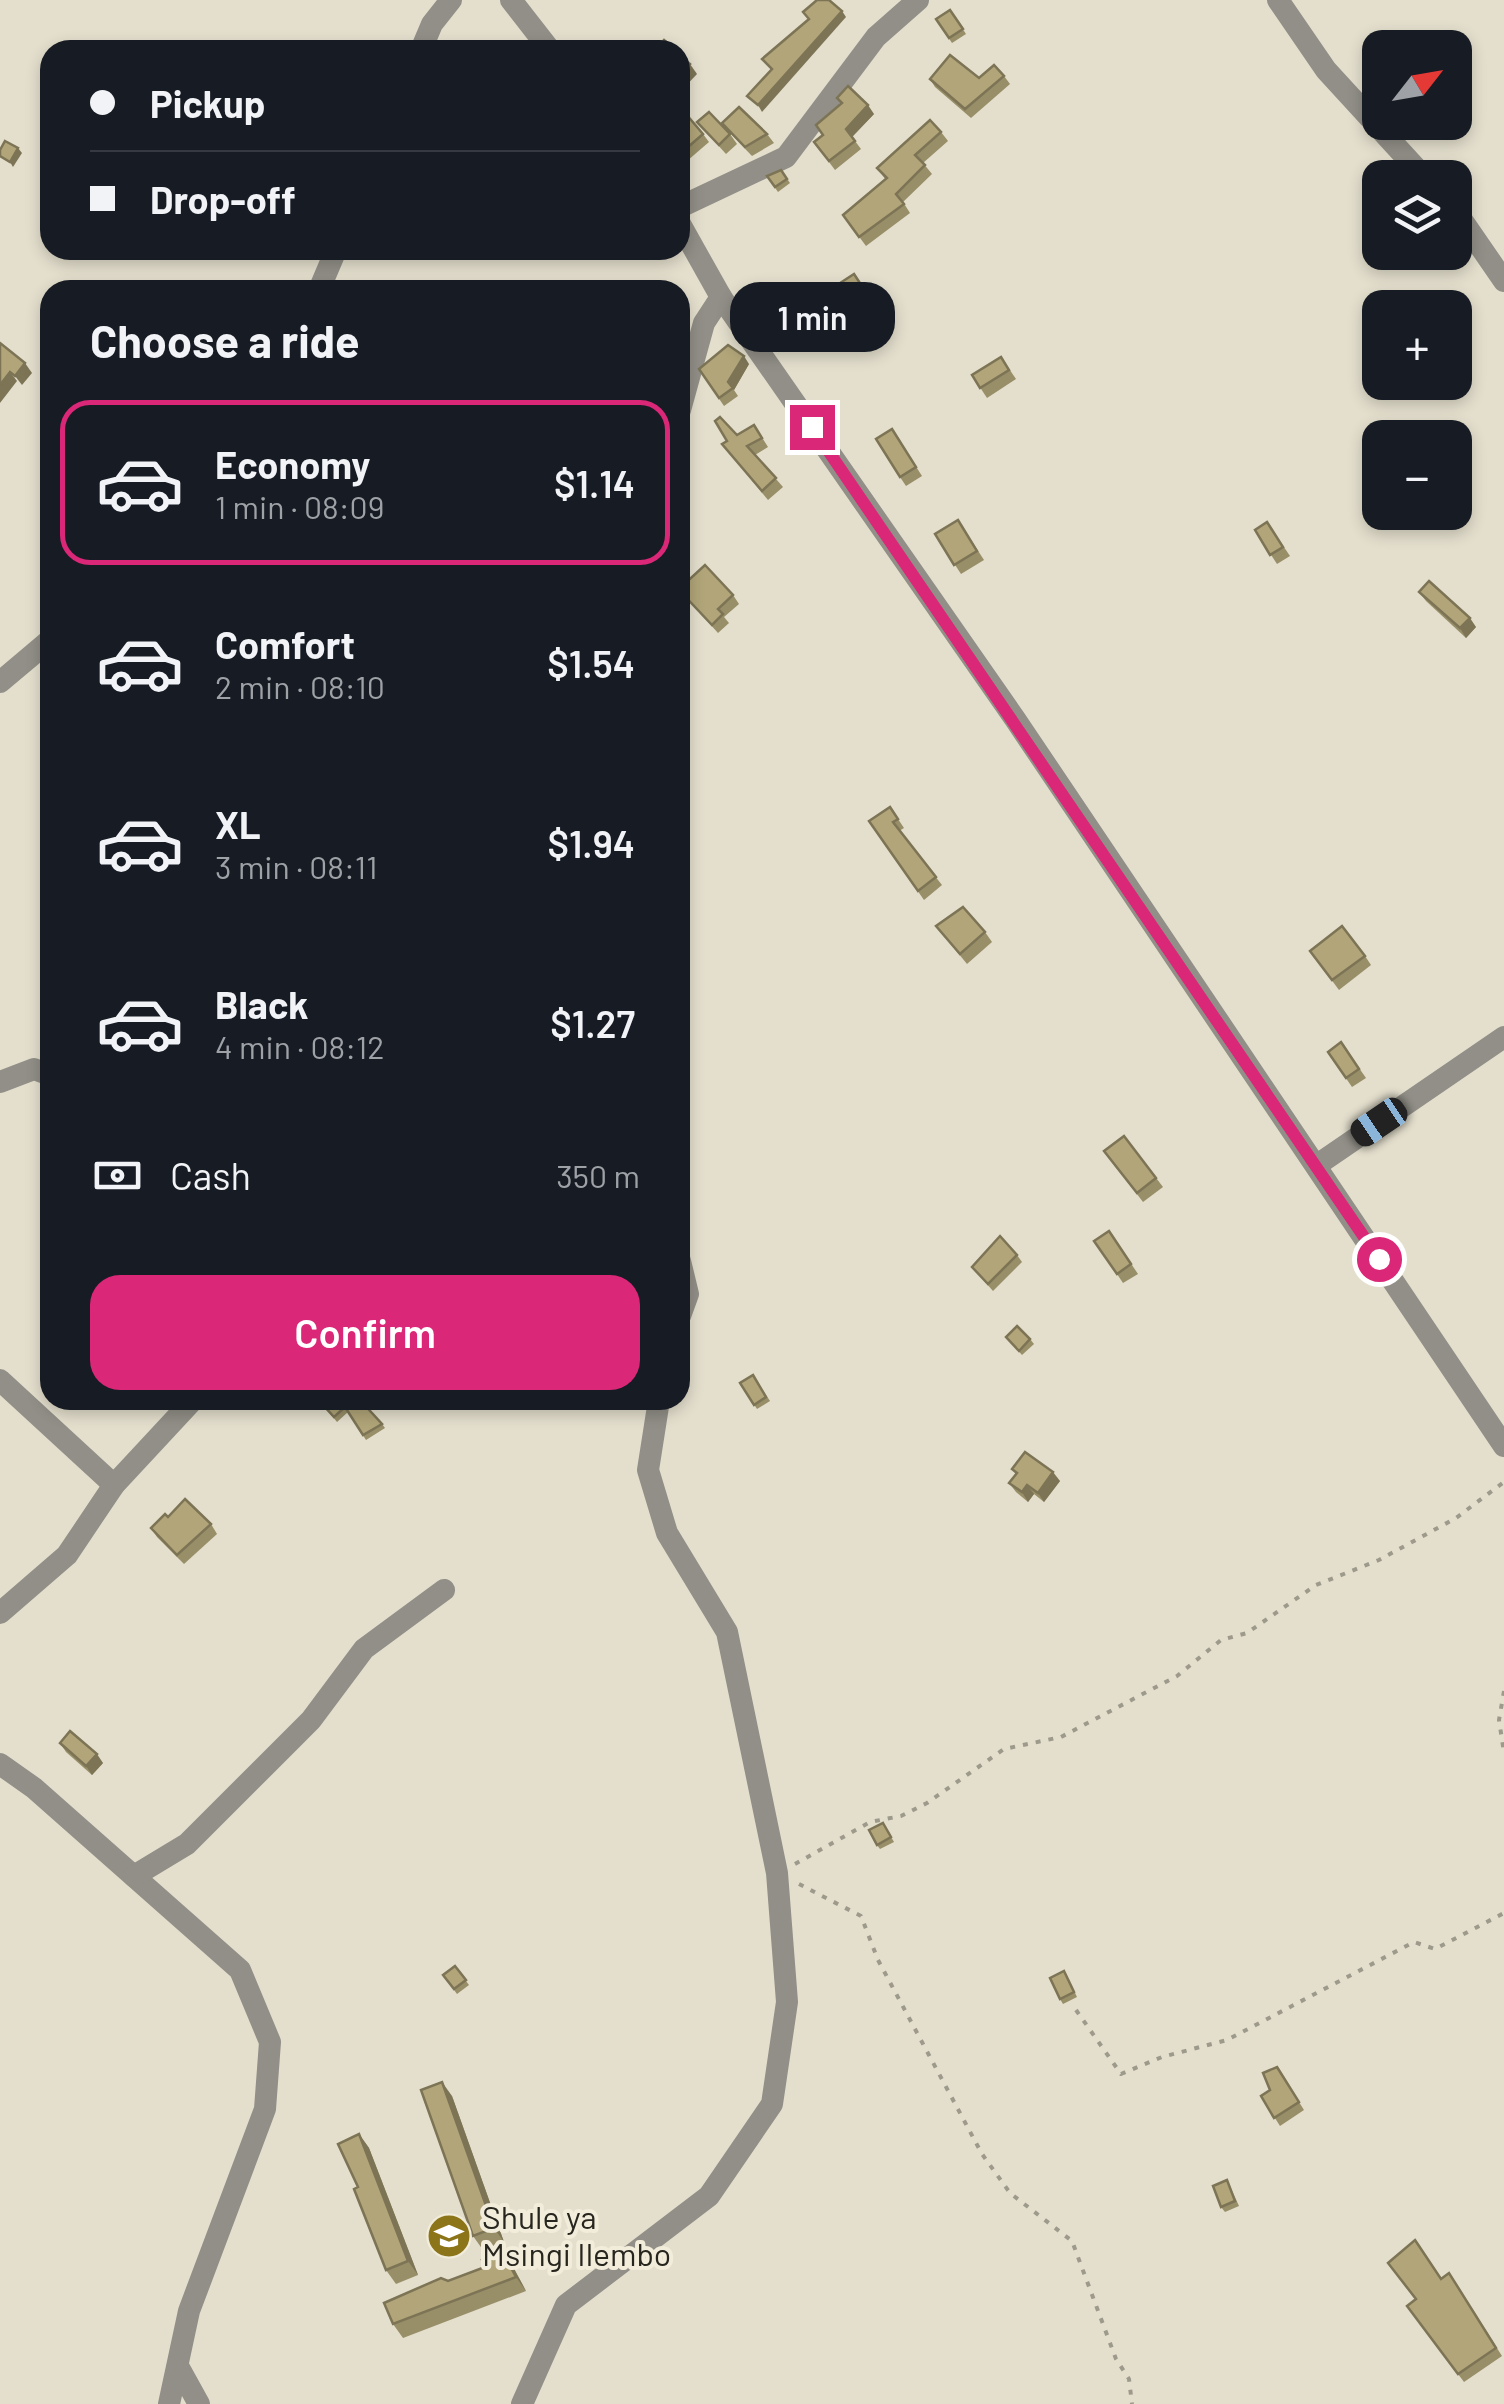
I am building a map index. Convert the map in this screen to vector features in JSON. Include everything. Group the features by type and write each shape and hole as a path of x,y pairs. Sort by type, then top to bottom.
{"street":[{"path":"425,40 451,0"},
{"path":"511,0 542,40"},
{"path":"690,202 786,157 876,37 918,0"},
{"path":"1278,0 1326,70 1408,160"},
{"path":"1472,235 1504,281"},
{"path":"690,242 722,298 1317,1165 1504,1446"},
{"path":"690,374 704,323 722,298"},
{"path":"0,682 40,648"},
{"path":"1317,1165 1504,1037"},
{"path":"0,1082 34,1069 40,1072"},
{"path":"0,1380 114,1485"},
{"path":"0,1612 67,1555 114,1485 184,1410"},
{"path":"522,2404 566,2305 709,2196 772,2104 788,2002 777,1872 727,1632 668,1533 648,1470 657,1410"},
{"path":"134,1876 187,1844 311,1720 364,1649 444,1590"},
{"path":"0,1764 34,1788 240,1970 270,2042 265,2109 189,2311 169,2404"},
{"path":"178,2366 200,2404"}],"path":[{"path":"777,1872 870,1822 901,1816 927,1802 1004,1749 1061,1737 1177,1676 1221,1640 1247,1632 1316,1584 1379,1560 1456,1518 1504,1482"},
{"path":"1504,1691 1499,1720 1504,1753"},
{"path":"777,1872 861,1916 878,1960 982,2154 1010,2193 1072,2241 1116,2359 1129,2380 1132,2404"},
{"path":"1076,2010 1122,2074 1162,2057 1227,2040 1414,1942 1435,1950 1504,1913"}],"building":[{"path":"817,0 829,0 842,11 758,105 747,96 772,69 762,59 809,19 803,12"},
{"path":"950,10 963,29 949,38 936,19"},
{"path":"950,55 979,78 994,65 1004,76 965,109 930,79"},
{"path":"848,86 868,105 846,129 855,141 829,161 814,142 823,135 816,125 842,103 837,98"},
{"path":"739,107 767,134 745,147 722,123"},
{"path":"709,112 730,134 719,145 697,122"},
{"path":"690,119 703,134 690,145"},
{"path":"930,120 941,132 915,155 925,165 896,194 904,204 859,237 843,215 887,178 877,168"},
{"path":"5,141 18,148 10,162 0,156"},
{"path":"781,170 787,179 775,187 767,176"},
{"path":"854,274 871,300 854,311 837,285"},
{"path":"800,285 822,319 793,338 771,305"},
{"path":"0,343 25,363 15,376 10,372 0,385"},
{"path":"728,345 744,356 728,382 733,388 719,398 699,369"},
{"path":"1001,357 1009,370 980,388 972,375"},
{"path":"720,417 737,435 754,425 762,438 747,446 776,478 762,491 722,444 727,441 715,421"},
{"path":"892,429 916,467 900,477 876,439"},
{"path":"958,520 977,551 954,565 935,534"},
{"path":"1267,522 1283,547 1270,555 1255,530"},
{"path":"705,565 733,595 718,609 723,614 712,625 690,602 690,579"},
{"path":"1429,581 1470,618 1460,628 1419,592"},
{"path":"890,807 898,819 893,822 936,877 918,891 869,821"},
{"path":"963,907 985,932 960,954 936,926"},
{"path":"1342,926 1365,956 1332,980 1310,951"},
{"path":"1341,1042 1359,1069 1346,1078 1328,1052"},
{"path":"1124,1136 1156,1178 1137,1193 1104,1151"},
{"path":"1109,1231 1131,1264 1117,1274 1094,1241"},
{"path":"1000,1236 1017,1255 988,1284 972,1267"},
{"path":"1017,1326 1030,1339 1019,1351 1006,1337"},
{"path":"753,1375 766,1397 754,1405 740,1383"},
{"path":"347,1410 369,1410 382,1424 363,1435"},
{"path":"1025,1452 1053,1472 1038,1493 1027,1485 1022,1492 1009,1483 1017,1473 1012,1469"},
{"path":"185,1499 211,1524 177,1555 151,1528"},
{"path":"70,1731 97,1754 86,1766 60,1743"},
{"path":"883,1823 891,1837 877,1845 869,1830"},
{"path":"455,1966 466,1980 454,1989 443,1975"},
{"path":"1064,1971 1074,1992 1060,1999 1050,1978"},
{"path":"1277,2067 1299,2102 1274,2118 1261,2096 1270,2090 1263,2073"},
{"path":"442,2082 494,2228 473,2236 421,2090"},
{"path":"359,2134 408,2261 386,2270 354,2189 358,2187 338,2144"},
{"path":"1227,2180 1235,2201 1221,2207 1213,2186"},
{"path":"1415,2240 1441,2279 1449,2273 1496,2348 1458,2374 1407,2306 1416,2299 1388,2263"},
{"path":"502,2251 516,2277 393,2324 384,2303 441,2278 448,2281 485,2267 482,2260"}],"place":[{"name":"Shule ya Msingi Ilembo","path":"449,2236"}],"route":[{"path":"812,427 1015,719 1379,1259"}]}
